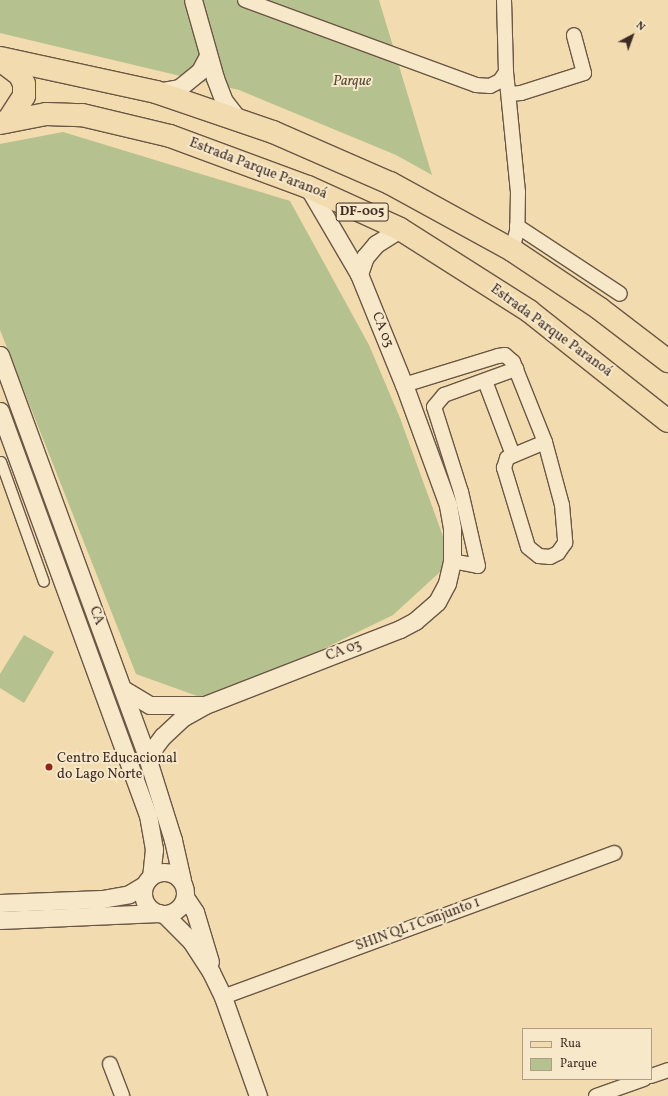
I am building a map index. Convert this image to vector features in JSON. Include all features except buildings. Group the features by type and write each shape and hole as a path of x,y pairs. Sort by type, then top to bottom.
{"main road":[{"name":"DF-005","path":"0,59 156,92 273,132 390,183 512,250 600,308 668,361"},
{"path":"0,59 20,75 24,84 24,96 4,122"},
{"name":"Estrada Parque Paranoá","path":"4,122 46,114 82,115 170,136 308,187 400,230 528,311 668,421"}],"street":[{"path":"193,0 208,56 224,101 239,120"},
{"path":"245,0 476,85 495,84 500,81 506,72"},
{"path":"504,0 506,72 518,192 517,226 512,250"},
{"path":"508,94 529,91 584,73 574,35"},
{"path":"156,92 180,88 200,71 208,56"},
{"name":"CA 03","path":"147,757 169,729 182,718 205,705 415,621 437,602 447,583 452,562 452,528 448,505 404,385 359,274 308,187"},
{"path":"517,226 620,294"},
{"path":"359,274 365,257 376,244 400,230"},
{"name":"CA","path":"0,355 147,757 173,840 182,880"},
{"path":"404,385 498,356 509,358 516,369 545,442 562,505 566,534 564,548 550,557 539,556 528,546 504,468 505,462 513,455 545,442"},
{"path":"452,562 478,566 461,492 434,407 444,395 516,369"},
{"path":"485,381 513,455"},
{"name":"CA","path":"0,411 148,815 154,849 148,881"},
{"path":"1,464 44,582"},
{"name":"CA 03","path":"122,688 150,705 205,705"},
{"name":"SHIN QL 1 Conjunto 1","path":"223,997 614,853"},
{"path":"0,903 102,899 129,894 148,881 167,872 182,880 185,897 200,926 208,951 211,972"},
{"path":"148,881 146,902 162,914 191,941 211,972 223,997 258,1096"},
{"path":"0,920 162,914 180,907 185,897"},
{"path":"110,1064 122,1096"},
{"path":"652,1076 668,1070"},
{"path":"596,1096 641,1080"}],"green space":[{"name":"Parque","path":"0,0 379,0 432,175 396,155 239,90 0,33"},
{"path":"63,132 290,201 369,345 400,418 452,561 393,615 214,702 136,674 0,330 0,144"},
{"path":"24,635 54,652 24,703 0,688 0,674"}],"place":[{"name":"Centro Educacional do Lago Norte","path":"49,767"}]}
